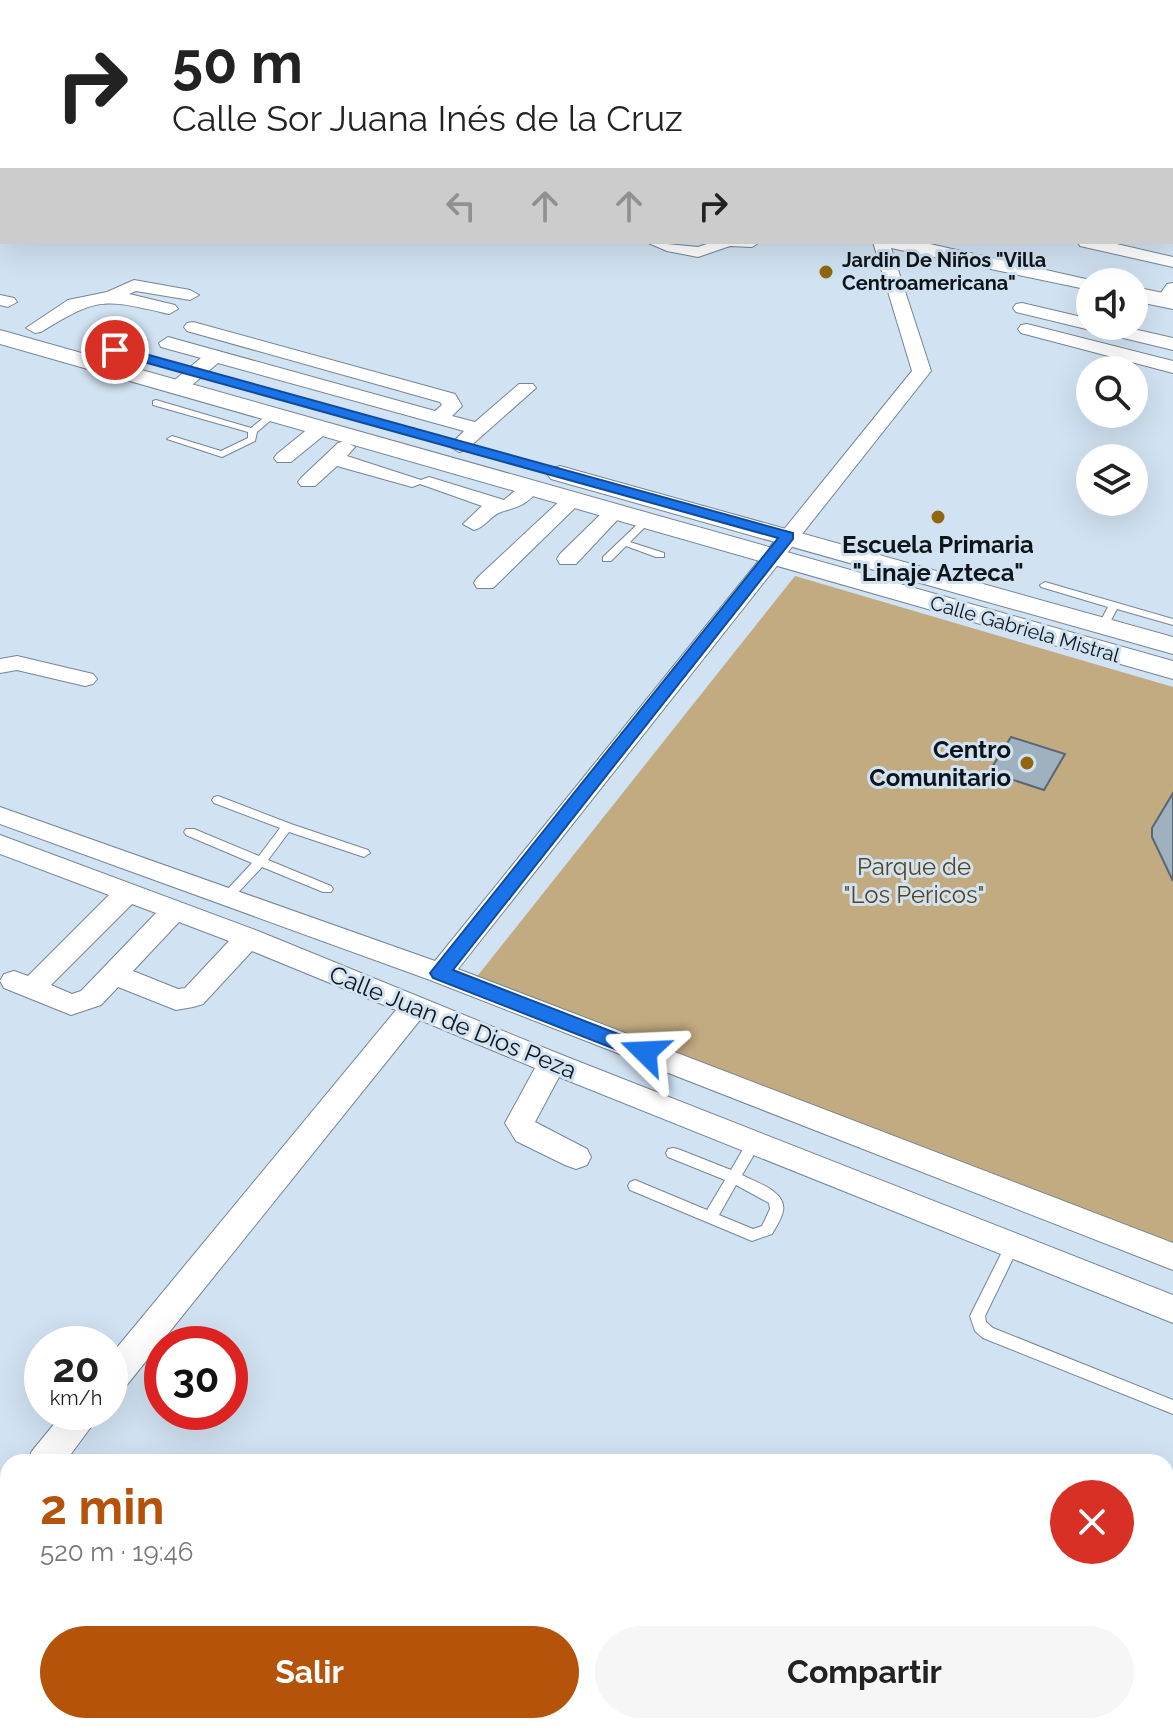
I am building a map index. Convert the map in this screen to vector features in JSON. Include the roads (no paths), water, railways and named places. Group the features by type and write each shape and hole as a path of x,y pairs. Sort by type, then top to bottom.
{"street":[{"path":"663,244 702,253 711,252 722,244"},
{"path":"440,973 922,371 882,244"},
{"path":"900,244 1076,281"},
{"path":"1095,244 1173,262"},
{"path":"35,328 74,304 112,296 142,284 190,295"},
{"path":"1148,295 1170,297"},
{"path":"112,296 169,309"},
{"name":"Calle Gabriela Mistral","path":"3,307 35,328 203,369 326,419 356,437 1173,670"},
{"path":"1022,308 1076,321"},
{"path":"193,327 448,398 452,406 440,417"},
{"path":"1027,329 1173,367"},
{"name":"Calle Gabriela Mistral","path":"0,337 203,369 274,414 468,438 788,536 1108,615 1173,646"},
{"path":"1148,338 1173,344"},
{"path":"1105,340 1105,349"},
{"path":"203,369 246,342"},
{"path":"168,343 203,369 354,393 440,417 468,438 526,388"},
{"path":"284,458 375,377"},
{"path":"308,482 356,437"},
{"path":"332,458 496,504 511,505 530,488"},
{"path":"485,583 572,500"},
{"path":"474,524 496,504"},
{"path":"568,559 614,512"},
{"path":"0,666 17,663 85,679"},
{"name":"Calle Juan de Dios Peza","path":"0,815 440,973 1173,1257"},
{"name":"Calle Juan de Dios Peza","path":"0,844 248,938 552,1063 1173,1309"},
{"path":"128,892 23,984 71,1005 91,998 175,910"},
{"path":"112,974 176,1000 193,997 248,938"},
{"path":"128,1359 415,1007"},
{"path":"552,1063 520,1123 527,1133 576,1157"},
{"path":"51,1454 70,1430"}],"lane":[{"path":"156,403 253,431"},
{"path":"172,439 222,454 252,439 253,431 274,414"},
{"path":"607,559 646,521"},
{"path":"625,543 660,555"},
{"path":"1045,585 1108,615 1173,622"},
{"path":"218,800 364,853"},
{"path":"228,896 287,827"},
{"path":"190,832 327,889"},
{"path":"710,1217 755,1141"},
{"path":"635,1186 752,1235 767,1230 777,1209 775,1200 734,1177 673,1153"},
{"path":"1013,1244 977,1316 980,1326 988,1333 1173,1407"}],"place":[{"name":"Jardin De Niños \"Villa Centroamericana\"","path":"826,272"},
{"name":"Escuela Primaria \"Linaje Azteca\"","path":"938,517"},
{"name":"Centro Comunitario","path":"1027,763"}],"park label":[{"name":"Parque de \"Los Pericos\"","path":"914,880"}]}
